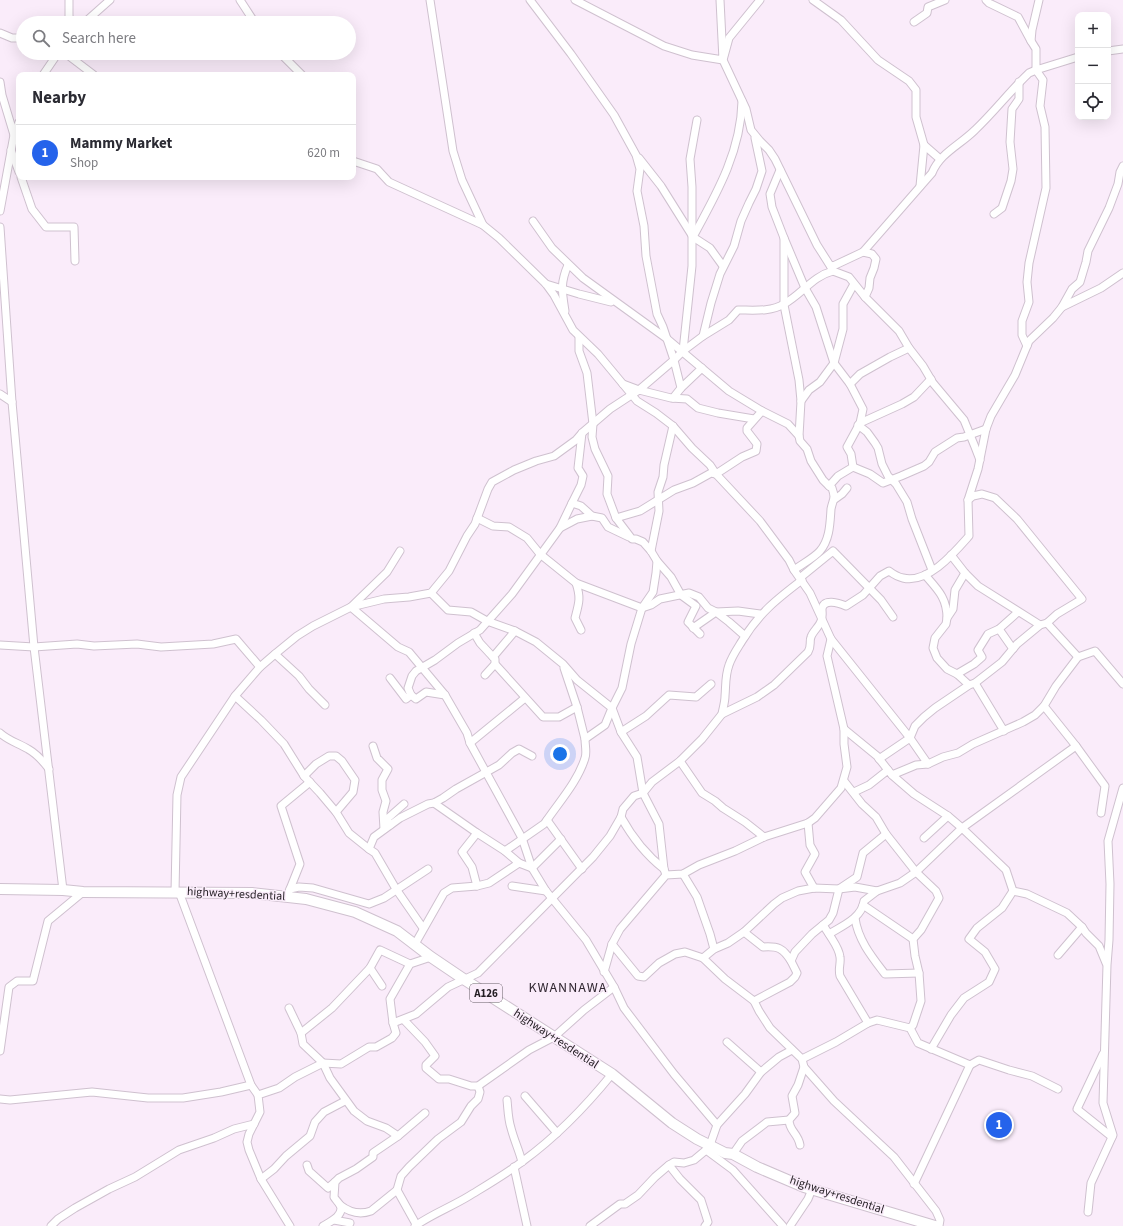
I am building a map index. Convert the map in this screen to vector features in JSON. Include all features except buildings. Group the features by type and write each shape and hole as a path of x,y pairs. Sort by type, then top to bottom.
{"highway":[{"name":"highway+resdential","path":"0,889 63,890 83,892 289,893 355,912 397,931 431,957 465,980 612,1074 672,1123 708,1147 733,1154 757,1167 812,1189 853,1200 935,1226"}],"street":[{"path":"68,0 69,16"},
{"path":"92,16 110,0"},
{"path":"240,0 250,16"},
{"path":"430,0 452,151 462,180 483,225"},
{"path":"530,0 571,54 614,115 636,155 661,186 693,237 710,248 723,266"},
{"path":"574,0 664,46 692,55 723,60"},
{"path":"720,0 723,60 742,99 751,130 760,142 769,150 817,245 832,268 850,277 865,297 899,331 931,379 964,420 980,460"},
{"path":"723,60 729,38 760,0"},
{"path":"813,0 841,20 878,60 909,81 916,90 916,117 924,144 920,186"},
{"path":"914,22 927,13 928,7 945,0"},
{"path":"986,0 989,3 1018,17 1036,49 1036,70 1043,80 1040,106 1045,127 1046,188 1027,275 1029,302 1022,321 1022,335 1027,346"},
{"path":"1031,41 1039,0"},
{"path":"0,33 16,38"},
{"path":"1111,51 1123,49"},
{"path":"260,1112 258,1095 251,1086 177,892 177,794 181,777 235,696 260,667 297,636 351,607 384,599 431,593 448,571 478,518 492,482 521,467 554,456 638,390 683,351 703,336 729,320 738,310 770,309 784,305 817,277 863,252 932,173 940,159 975,130 1019,82 1029,73 1075,58"},
{"path":"45,72 53,60"},
{"path":"74,60 90,72"},
{"path":"287,60 299,72"},
{"path":"0,82 2,95 14,135"},
{"path":"994,214 1002,208 1011,181 1013,169 1010,142 1012,108 1019,99 1019,82"},
{"path":"693,237 724,178 734,151 742,113 742,99"},
{"path":"683,351 692,266 693,237 690,159 697,120"},
{"path":"0,211 16,130"},
{"path":"703,336 711,303 723,266 734,246 741,221 756,189 762,171 754,134"},
{"path":"924,144 940,159"},
{"path":"11,149 16,163"},
{"path":"636,155 640,169 637,191 644,226 646,256 657,314 663,326 681,388"},
{"path":"356,162 376,169 388,182 483,225 499,238 546,284 573,330 598,354 637,402 673,426 692,448 710,465 716,474 736,493 767,530 789,560 815,601 831,639 910,738 928,764"},
{"path":"393,1023 404,1020 416,1014 448,987 478,973 582,869 610,836 621,817 622,809 634,796 643,793 652,782 680,761 702,739 722,714 757,697 779,680 808,652 812,645 811,638 822,620 822,608 824,604 828,602 846,606 854,602 869,589 880,576 889,572 902,578 909,579 925,575 943,564 968,536 968,500 980,460 986,429 991,416 1015,375 1029,341 1053,318 1062,307 1072,289 1080,282 1088,251 1109,208 1123,166"},
{"path":"780,170 770,194 772,207 805,288 816,307 834,363 850,384 863,409 859,424 847,447 851,454 853,467"},
{"path":"22,180 32,209 46,227 74,227 75,261"},
{"path":"533,221 552,248 583,278 615,303 683,351 729,391 762,411 788,424 799,436"},
{"path":"0,227 12,402 34,647 63,890"},
{"path":"784,238 784,305 799,380 801,400 799,436 800,441 807,449 811,460 823,480 832,488 835,499"},
{"path":"863,252 872,254 876,259 870,278 869,288 865,297"},
{"path":"565,316 562,289 563,276 568,265"},
{"path":"1062,307 1101,288 1123,273"},
{"path":"546,284 615,303"},
{"path":"801,400 809,390 820,382 834,363 843,329 843,304 854,284"},
{"path":"579,337 579,352 587,373 593,424 592,437 596,451 608,476 607,494 616,518 632,538"},
{"path":"850,384 860,374 909,348"},
{"path":"673,398 702,368"},
{"path":"859,424 914,397 931,379"},
{"path":"621,383 638,390 673,398 687,399 698,408 754,419"},
{"path":"0,394 12,402"},
{"path":"616,518 640,511 674,490 693,483 711,473 716,474 742,457 756,451 757,444 747,431 747,428 762,411"},
{"path":"859,424 875,443 878,448 882,464 907,502 932,570"},
{"path":"651,551 658,510 658,492 673,426"},
{"path":"853,467 870,474 883,483 924,466 929,462 935,452 957,438 986,429"},
{"path":"445,695 426,692 416,699 411,695 408,688 412,676 421,667 435,660 480,630 512,594 560,528 581,484 582,476 578,468 582,433"},
{"path":"829,486 838,476 853,467"},
{"path":"794,570 820,551 827,539 831,507 835,499 847,488"},
{"path":"879,759 910,738 915,726 935,708 1002,662 1013,649 1044,624 1057,614 1082,599 1017,519 995,498 982,494 973,496 968,500"},
{"path":"572,503 581,506 592,516"},
{"path":"560,528 577,519 592,516 602,518 608,527 643,542 651,551 657,562 671,577 681,595 696,606 688,622 700,634"},
{"path":"478,518 494,526 509,526 526,538 540,554 576,583 642,608 651,605 660,599 688,593 699,597 708,608 716,612 745,636"},
{"path":"351,607 387,572 400,551"},
{"path":"722,714 726,695 725,680 729,665 752,624 760,614 781,595 833,551 881,600 893,617"},
{"path":"951,555 965,573 985,592 1018,612 1044,624 1078,657"},
{"path":"585,739 605,726 622,688 631,644 642,608 653,592 657,562"},
{"path":"947,618 953,609 955,590 965,573"},
{"path":"925,575 942,595 947,608 946,624 935,638 934,648 937,658 947,669 972,684 1004,732"},
{"path":"576,583 580,595 575,618 580,630"},
{"path":"431,593 448,610 471,612 487,621 515,631 536,642 563,664 577,680 612,708 621,732 637,758 643,793 659,824 665,872 620,929 612,944 604,972"},
{"path":"351,607 398,647 409,652 445,695 522,838 532,868 546,891 586,940 604,972 614,986 624,1008 674,1074 717,1125"},
{"path":"693,628 716,612 738,611 760,614"},
{"path":"957,674 974,664 982,657 978,650 988,634 999,629 1018,612"},
{"path":"999,629 1013,649"},
{"path":"493,657 515,631"},
{"path":"474,633 480,643 495,659 496,664 543,717 559,717 577,708"},
{"path":"621,817 631,835 665,872 683,874 699,865 735,851 764,837 808,823 815,818 841,788 844,781 846,767 844,728 827,656 831,639"},
{"path":"0,645 34,647 77,644 94,646 137,644 161,647 213,644 236,640 260,667"},
{"path":"854,792 890,772 916,765 928,764 942,757 958,753 973,744 1004,732 1035,715 1044,706 1056,686 1078,657 1095,651 1123,684"},
{"path":"275,654 299,676 309,689 325,705"},
{"path":"485,675 496,664"},
{"path":"506,851 522,838 544,824 566,793 586,757 585,739 563,664"},
{"path":"390,678 406,700 411,695"},
{"path":"621,732 646,716 669,695 696,697 711,684"},
{"path":"235,696 284,744 304,776 336,812 349,833 375,853 396,889 423,928"},
{"path":"470,743 525,698"},
{"path":"1044,706 1105,786 1101,813"},
{"path":"844,728 879,759 890,772 914,794 948,816 1006,870 1013,890"},
{"path":"0,733 8,740 28,748 36,754 49,770"},
{"path":"373,746 377,758 388,769 382,780 382,790 386,801 383,812 384,830"},
{"path":"829,934 855,918 863,906 864,901 877,891 900,883 916,872 962,828 1076,746"},
{"path":"369,849 374,837 390,825 428,804 434,803 499,765 512,753 519,750 532,756"},
{"path":"304,776 316,764 329,756 336,756 342,761 356,780 353,792 336,812"},
{"path":"680,761 702,793 745,822 764,837"},
{"path":"844,781 862,804 876,817 886,834 916,872 936,891 939,898 921,930 913,939 919,973 921,1000 913,1025 910,1028"},
{"path":"289,893 300,864 281,806 310,782"},
{"path":"1088,1212 1091,1183 1113,1135 1103,1103 1109,940 1110,884 1108,842 1123,788"},
{"path":"434,803 506,851 518,863 532,868"},
{"path":"390,825 387,819 404,804"},
{"path":"924,838 948,816"},
{"path":"547,820 582,869"},
{"path":"808,823 810,845 815,854 805,872 814,888"},
{"path":"477,833 462,852 472,867 477,886"},
{"path":"791,961 795,952 828,920 833,913 839,889 857,877 863,852 886,834"},
{"path":"532,868 561,839"},
{"path":"415,944 444,893 452,888 477,886 489,883 518,863"},
{"path":"289,893 299,887 313,888 369,904 384,898 428,869"},
{"path":"683,874 698,898 714,949"},
{"path":"512,886 546,891"},
{"path":"703,958 714,949 728,943 744,932 782,898 798,891 814,888 839,889 855,887 877,891"},
{"path":"1013,890 1027,894 1067,913 1099,946 1107,965"},
{"path":"931,1049 951,1015 964,998 989,982 995,969 984,952 969,939 977,928 1002,908 1013,890"},
{"path":"0,1050 9,987 17,981 33,981 48,921 83,892"},
{"path":"863,906 913,939"},
{"path":"855,918 856,928 867,949 885,974 919,973"},
{"path":"823,925 837,946 840,957 838,969 840,976 868,1023"},
{"path":"1058,955 1082,927"},
{"path":"744,932 763,947 777,947 786,953 796,973 795,977 790,982 754,1001"},
{"path":"612,944 638,976 644,977 659,963 675,954 685,952 703,958 725,979 754,1001 770,1028 802,1059 804,1067 834,1101 894,1157 936,1211 940,1220 938,1226"},
{"path":"302,1033 332,1008 370,968 380,950 410,964"},
{"path":"258,1095 270,1092 285,1085 295,1077 323,1063 341,1064 369,1047 376,1047 392,1038 396,1033 393,1023 390,999 410,964 431,957"},
{"path":"370,968 382,986"},
{"path":"404,1020 425,1042 435,1056 426,1065 426,1068 439,1079 449,1079 471,1086 478,1086 529,1050 554,1037 614,986"},
{"path":"289,1008 302,1033 303,1044 323,1063 330,1078 345,1101 354,1111 367,1121 386,1128 398,1136"},
{"path":"802,1059 836,1042 868,1023 877,1020 910,1028 918,1043 970,1065"},
{"path":"727,1042 761,1072"},
{"path":"590,1226 620,1204 625,1204 638,1195 669,1165 674,1162 684,1163 694,1160 708,1147 717,1125 750,1088 761,1072 792,1050"},
{"path":"1104,1051 1077,1109 1112,1137"},
{"path":"914,1184 970,1065 979,1060 1032,1076 1058,1089"},
{"path":"800,1145 799,1139 789,1126 789,1120 795,1113 792,1096 804,1067"},
{"path":"397,1190 416,1226 425,1219 459,1202 522,1162 557,1133 589,1101 612,1074"},
{"path":"0,1099 10,1100 92,1092 148,1098 183,1098 251,1086"},
{"path":"335,1182 334,1197 340,1205 345,1209 355,1212 366,1213 371,1211 397,1190 401,1176 409,1167 438,1139 452,1130 465,1117 471,1106 478,1099 480,1092 478,1086"},
{"path":"270,1092 249,1134 247,1142 250,1155 261,1178 290,1226"},
{"path":"526,1096 557,1133"},
{"path":"507,1100 510,1126 513,1137 519,1147 522,1162"},
{"path":"261,1178 274,1169 286,1156 310,1136 315,1122 324,1112 345,1101"},
{"path":"307,1165 309,1171 328,1188 339,1178 356,1169 373,1157 373,1153 398,1136 425,1113"},
{"path":"733,1154 742,1141 767,1122 789,1120"},
{"path":"51,1226 58,1219 75,1208 108,1189 135,1177 179,1150 214,1138 234,1129 254,1124"},
{"path":"708,1147 733,1170 783,1226"},
{"path":"669,1165 680,1179 701,1200 708,1222 705,1226"},
{"path":"514,1167 527,1226"},
{"path":"790,1226 808,1199 812,1189"},
{"path":"323,1226 334,1220 339,1214 341,1209 340,1205"},
{"path":"334,1220 350,1225 355,1212"}],"place":[{"name":"Mammy Market","path":"999,1125"}],"district":[{"name":"KWANNAWA","path":"568,988"}]}
